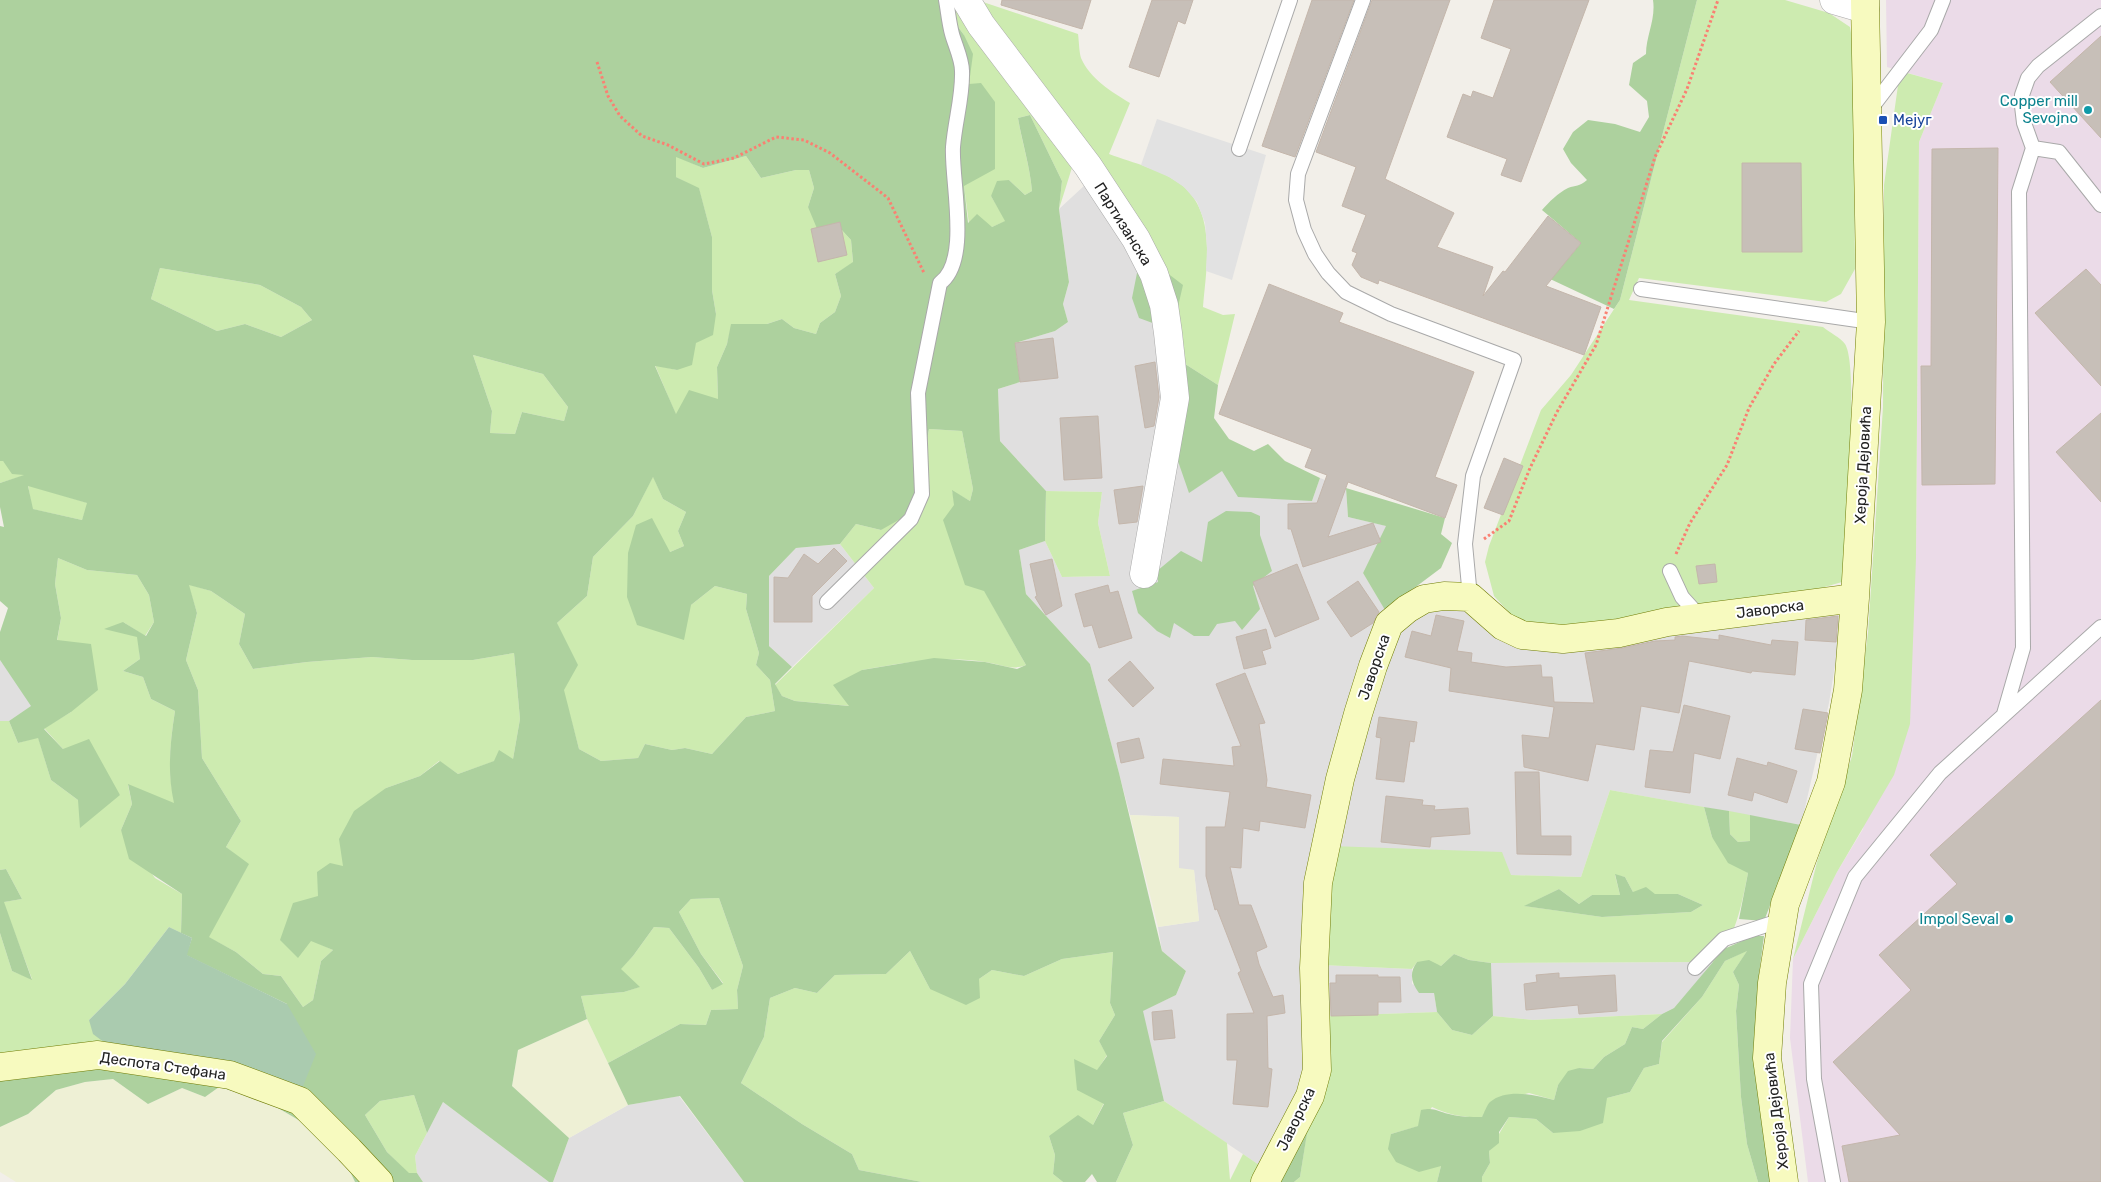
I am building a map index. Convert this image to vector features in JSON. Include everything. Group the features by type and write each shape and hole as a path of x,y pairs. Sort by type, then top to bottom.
{"street":[{"name":"Партизанска","path":"966,0 981,26 1088,166 1136,238 1154,274 1164,306 1175,398 1144,574"},
{"path":"1834,0 1865,5"},
{"name":"Хероја Дејовића","path":"1784,1182 1767,1058 1772,982 1785,904 1832,782 1848,690 1855,598 1871,322 1865,5"},
{"name":"Јаворска","path":"1264,1182 1310,1096 1317,1070 1314,968 1318,883 1340,779 1373,666 1389,624 1407,609 1424,599 1444,596 1470,597 1503,626 1522,635 1563,639 1619,633 1667,622 1855,598"},
{"name":"Деспота Стефана","path":"0,1067 98,1055 230,1074 300,1101 379,1182"}],"lane":[{"path":"826,602 912,519 922,494 918,393 940,283 948,277 954,260 957,240 953,147 963,68 951,32 946,0"},
{"path":"1239,149 1290,0"},
{"path":"1363,0 1298,174 1296,200 1304,230 1316,254 1328,273 1346,292 1391,314 1514,360 1473,476 1465,544 1470,597"},
{"path":"1867,114 1930,30 1943,0"},
{"path":"2004,715 2023,648 2019,192 2033,148 2024,123 2022,95 2028,78 2038,66 2101,16"},
{"path":"2033,148 2059,152 2101,205"},
{"path":"1641,289 1871,322"},
{"path":"1670,571 1682,598 1701,618"},
{"path":"1832,1182 1814,1079 1811,984 1855,878 1940,773 2101,628"},
{"path":"1695,968 1724,939 1782,920"}],"path":[{"path":"1466,553 1509,521 1530,468 1557,412 1596,345 1655,157 1687,89 1718,0"},
{"path":"597,62 608,96 620,116 642,136 668,145 704,164 734,158 776,136 804,140 830,153 888,198 920,268 930,281 940,283"},
{"path":"1670,571 1690,523 1727,465 1749,408 1774,364 1812,314"}],"shaded area":[{"path":"1886,0 2101,0 2101,1182 1808,1182 1790,1038 1793,959 1837,872 1863,829 1916,558 1919,142 1943,83 1887,67"},
{"path":"1157,119 1266,155 1232,280 1206,271 1205,223 1197,202 1184,187 1169,177 1141,165"},
{"path":"1085,185 1139,263 1158,325 1171,441 1222,471 1312,501 1320,478 1346,488 1348,517 1387,526 1363,573 1387,612 1356,678 1308,1071 1262,1167 1164,1101 1142,1011 1176,995 1186,971 1162,951 1158,927 1199,921 1194,870 1179,869 1179,817 1130,815 1090,664 1026,594 1019,550 1045,541 1062,577 1110,576 1098,523 1102,492 1046,491 1000,441 998,389 1020,382 1015,343 1055,331 1068,322 1063,304 1069,282 1059,209"},
{"path":"840,544 874,588 792,667 769,646 769,576 796,548"},
{"path":"1464,605 1514,644 1843,615 1829,703 1801,825 1610,790 1581,877 1511,875 1331,846 1391,638 1413,613"},
{"path":"0,660 32,706 9,721 0,721"},
{"path":"1714,962 1674,1008 1662,1014 1533,1020 1493,1016 1491,963"},
{"path":"1321,965 1412,969 1412,984 1434,993 1437,1012 1325,1016"},
{"path":"679,1096 744,1182 553,1182 569,1138 628,1105"},
{"path":"443,1102 549,1182 423,1182 417,1173 415,1156"}],"green space":[{"path":"0,0 938,0 964,35 973,54 969,84 981,83 995,102 995,169 964,186 968,223 977,214 992,227 1005,221 991,196 997,181 1009,180 1025,195 1032,191 1030,172 1018,118 1030,115 1062,181 1059,209 1069,282 1063,304 1068,322 1055,331 1015,343 1020,382 998,389 1000,441 1046,491 1045,541 1019,550 1026,594 1090,664 1119,773 1162,951 1186,971 1176,995 1143,1011 1164,1101 1123,1113 1133,1145 1116,1182 1097,1182 1092,1174 1085,1182 1063,1182 1053,1174 1055,1155 1049,1136 1078,1115 1093,1125 1104,1104 1077,1090 1074,1059 1097,1070 1107,1056 1099,1041 1115,1015 1110,1003 1113,952 1062,959 1024,976 992,970 979,979 980,998 966,1005 930,989 910,951 886,974 835,975 817,993 795,988 770,998 764,1037 741,1083 802,1124 852,1154 859,1170 922,1182 744,1182 680,1096 628,1105 608,1063 680,1024 706,1025 711,1010 738,1009 737,990 743,966 719,898 691,899 679,912 701,954 723,984 712,990 699,968 669,928 654,927 621,969 640,987 624,992 581,996 587,1019 518,1050 512,1086 569,1138 553,1182 549,1182 443,1102 427,1133 414,1095 380,1101 365,1115 387,1152 409,1173 417,1173 423,1182 355,1182 340,1150 331,1139 266,1101 219,1087 205,1097 182,1088 148,1104 113,1079 85,1082 56,1090 28,1114 0,1127 0,1074 78,1042 113,1049 287,1004 186,955 192,938 181,933 182,894 129,859 121,830 132,804 128,784 174,803 170,780 170,757 175,711 151,699 143,677 123,671 140,659 137,637 104,629 123,622 146,636 154,622 149,595 137,575 87,570 58,558 55,584 61,618 57,640 91,644 98,690 71,712 44,729 63,749 89,739 120,795 80,828 78,800 51,780 38,738 18,743 9,721 31,706 0,660 0,632 8,608 0,601 0,526 4,527 0,507 0,483 24,475 12,474 3,461 0,461","holes":["746,156 761,178 796,170 809,170 814,188 808,207 818,231 839,227 851,240 853,262 835,274 841,296 835,312 820,323 816,334 794,328 782,319 767,324 731,324 727,344 717,367 718,399 689,390 676,414 655,366 677,370 692,365 696,343 713,335 716,314 712,290 712,237 699,188 676,177 676,157 703,168","160,268 260,285 301,307 312,320 281,337 245,324 217,331 151,299","473,355 543,374 568,407 564,421 522,412 515,434 490,433 492,411","929,429 962,431 973,489 970,501 952,490 954,505 943,520 965,585 984,591 1026,665 1017,669 985,662 934,658 862,670 833,685 849,706 795,701 782,696 775,684 792,667 769,646 769,576 796,548 840,544 856,524 881,530 902,518 917,494","653,477 663,499 686,512 678,531 684,546 670,552 652,518 636,525 628,553 627,597 637,625 684,640 691,605 715,586 747,594 746,609 759,653 756,665 770,680 775,711 746,717 712,754 685,748 672,750 645,744 638,758 601,761 579,749 564,690 578,665 557,623 587,596 593,557 633,516","28,486 87,503 82,520 33,509","189,585 211,591 245,614 239,644 253,669 307,662 372,657 412,660 473,660 514,653 520,719 513,759 499,750 494,761 458,774 440,761 420,776 386,788 354,811 339,839 343,866 330,863 317,872 318,896 293,903 280,940 298,958 311,941 333,950 321,961 313,1000 303,1007 281,976 263,974 236,952 209,937 249,864 226,847 241,821 202,758 198,690 186,660 197,613"]},
{"path":"938,0 983,0 983,2 1078,34 1079,49 1085,66 1102,84 1130,103 1109,154 1148,167 1175,180 1194,198 1201,212 1207,243 1203,307 1223,315 1235,314 1218,385 1182,362 1158,266 1075,158 1059,209 1062,181 1030,115 1018,118 1032,191 1025,195 1009,180 991,196 1006,221 992,227 969,224 964,186 969,85 964,35"},
{"path":"1653,0 1697,0 1620,300 1614,309 1548,278 1550,264 1567,260 1581,243 1542,210 1561,192 1582,184 1587,180 1571,163 1563,149 1573,132 1588,120 1615,124 1640,132 1649,117 1647,101 1629,85 1633,63 1646,54 1654,7"},
{"path":"1697,0 1785,0 1829,13 1850,27 1853,45 1855,269 1841,294 1826,302 1639,278 1629,300 1823,327 1845,344 1849,359 1851,419 1842,582 1773,602 1553,629 1515,619 1494,596 1485,562 1489,546 1541,410 1571,375 1620,300"},
{"path":"1900,71 1943,83 1919,142 1916,558 1910,724 1894,775 1837,872 1793,959 1817,862 1852,756 1868,633 1883,407 1884,185"},
{"path":"676,156 703,168 746,156 761,178 796,170 809,170 814,188 808,207 839,227 851,240 853,263 835,274 841,296 835,312 820,323 816,334 794,328 782,319 767,324 732,324 727,344 717,367 718,399 676,415 655,365 677,370 716,314 712,290 712,237 699,189 676,177"},
{"path":"1139,263 1158,266 1183,285 1177,311 1158,325 1139,318 1132,298"},
{"path":"160,268 260,285 301,307 312,320 281,337 245,324 217,331 151,299"},
{"path":"473,355 543,374 568,407 564,421 522,412 515,434 490,433 492,411"},
{"path":"1182,362 1218,385 1214,418 1229,439 1254,451 1268,444 1285,461 1320,478 1312,501 1238,497 1222,471 1189,493 1171,441"},
{"path":"929,429 962,431 973,489 970,501 952,491 984,590 1026,665 1011,667 954,659 862,670 850,706 795,701 782,696 775,685 874,588 840,544 856,524 881,530 917,494"},
{"path":"0,461 3,461 26,475 0,483"},
{"path":"653,476 663,499 686,512 678,531 684,546 670,552 691,605 715,586 747,594 746,609 759,653 756,665 770,680 775,711 746,717 712,754 685,748 672,750 645,744 638,758 601,761 579,749 563,690 557,623 587,596 593,557 633,516"},
{"path":"28,485 88,503 82,520 32,509"},
{"path":"1346,488 1445,518 1441,534 1452,543 1441,568 1385,610 1363,573 1386,526 1348,517"},
{"path":"1046,491 1102,492 1098,523 1110,576 1062,577 1045,541"},
{"path":"1226,511 1251,512 1260,516 1260,535 1272,571 1253,586 1260,609 1242,630 1235,621 1217,624 1209,636 1194,636 1174,623 1170,638 1157,631 1138,613 1132,591 1158,582 1157,571 1181,551 1202,562 1208,522"},
{"path":"58,558 87,570 137,575 149,595 154,622 145,636 123,622 138,637 140,659 123,671 143,677 151,699 175,711 170,758 172,792 175,804 128,785 132,804 121,830 155,878 182,894 181,933 169,927 125,984 89,1020 113,1049 0,1074 0,933 12,971 32,979 3,902 22,899 6,869 0,870 0,721 9,721 18,743 38,737 51,780 78,800 120,795 63,749 44,728 71,712 57,641 61,618 55,584"},
{"path":"188,584 211,591 245,614 239,644 253,669 307,662 372,657 412,660 473,660 514,653 520,719 513,759 495,761 458,774 439,761 420,776 386,788 344,866 318,872 318,896 311,940 333,950 321,961 313,1000 303,1007 281,976 263,974 236,952 208,937 248,865 226,847 241,821 202,758 198,690 186,660 197,613"},
{"path":"1610,790 1704,807 1712,837 1748,873 1737,920 1722,952 1714,962 1491,963 1469,960 1454,954 1441,966 1417,962 1412,969 1321,965 1331,846 1502,852 1511,875 1581,877","holes":["1615,875 1625,877 1633,892 1678,894 1703,905 1691,912 1602,917 1525,906 1559,889 1579,904 1592,895 1620,895"]},
{"path":"1704,807 1729,811 1730,834 1738,842 1750,841 1750,815 1801,825 1764,921 1739,919 1748,873 1728,863 1712,837"},
{"path":"1729,811 1750,815 1750,841 1738,842 1730,834"},
{"path":"1130,815 1179,817 1179,868 1194,870 1199,921 1158,927"},
{"path":"6,869 22,899 4,902 32,980 12,971 0,933 0,870"},
{"path":"1615,874 1625,877 1633,892 1646,887 1655,894 1678,894 1703,905 1691,912 1602,917 1524,906 1559,889 1579,904 1592,895 1620,895"},
{"path":"719,898 743,966 737,990 738,1009 711,1010 706,1025 680,1024 608,1063 587,1019 581,996 624,992 639,987 620,969 633,956 654,927 669,928 699,968 712,990 723,983 701,954 679,912 691,899"},
{"path":"169,927 192,938 187,955 287,1004 316,1054 301,1091 113,1049 93,1034 89,1020 125,984"},
{"path":"1753,936 1764,936 1759,974 1756,1059 1772,1182 1758,1182 1747,1144 1741,1097 1736,1011 1739,985 1733,972 1747,951 1725,961 1702,997 1662,1041 1659,1064 1644,1068 1630,1092 1607,1098 1603,1123 1580,1131 1553,1133 1536,1119 1509,1117 1499,1132 1499,1143 1489,1151 1490,1163 1482,1177 1482,1182 1437,1182 1441,1166 1419,1172 1396,1162 1388,1149 1391,1134 1418,1126 1421,1110 1433,1109 1457,1116 1482,1117 1490,1102 1504,1095 1521,1094 1554,1100 1558,1085 1568,1071 1579,1068 1593,1069 1604,1057 1625,1044 1632,1027 1643,1029 1662,1014 1674,1008 1724,949"},
{"path":"1748,950 1733,972 1739,985 1736,1011 1741,1097 1747,1144 1758,1182 1482,1182 1482,1177 1490,1163 1489,1151 1509,1117 1536,1119 1553,1133 1607,1098 1630,1092 1644,1068 1659,1064 1662,1042 1702,997 1725,961"},
{"path":"910,951 930,989 979,979 992,970 1024,976 1062,959 1113,952 1110,1003 1115,1015 1099,1041 1107,1055 1097,1071 1074,1060 1104,1103 1093,1125 1049,1136 1055,1155 1053,1174 1063,1182 922,1182 859,1170 852,1154 802,1124 741,1083 764,1037 770,998 795,988 817,993 835,975 886,974"},
{"path":"1454,954 1469,960 1491,963 1493,1016 1472,1035 1452,1030 1437,1012 1434,993 1419,993 1413,981 1412,974 1417,962 1429,960 1441,966"},
{"path":"1437,1012 1452,1030 1472,1035 1493,1016 1533,1020 1662,1014 1643,1029 1632,1027 1625,1044 1604,1057 1593,1069 1579,1068 1558,1085 1554,1100 1529,1093 1490,1103 1482,1117 1457,1115 1432,1107 1419,1126 1391,1134 1441,1166 1437,1182 1294,1182 1300,1177 1325,1016"},
{"path":"587,1019 628,1105 569,1138 512,1086 518,1050"},
{"path":"113,1079 148,1104 182,1088 205,1097 218,1087 266,1101 331,1139 340,1150 355,1182 16,1182 0,1172 0,1127 28,1114 56,1090 85,1082"},
{"path":"414,1095 427,1133 415,1156 417,1173 409,1174 387,1152 365,1115 380,1101"},
{"path":"1164,1101 1227,1143 1230,1180 1243,1154 1262,1167 1255,1182 1116,1182 1133,1145 1123,1113"},
{"path":"1309,1121 1300,1177 1294,1182 1280,1182"}],"building":[{"path":"1002,0 1091,0 1082,29 1001,5"},
{"path":"1152,0 1193,0 1185,24 1178,21 1159,77 1129,67"},
{"path":"1312,0 1354,0 1295,157 1262,146"},
{"path":"1372,0 1450,0 1385,179 1454,213 1437,247 1493,267 1483,296 1503,271 1505,272 1548,216 1581,243 1546,286 1601,307 1584,355 1379,280 1378,284 1361,277 1352,265 1357,253 1352,251 1366,215 1342,206 1356,167 1316,152"},
{"path":"1494,0 1589,0 1521,182 1501,175 1507,159 1447,137 1463,94 1471,97 1473,91 1493,98 1511,49 1481,38"},
{"name":"Copper mill Sevojno","path":"2101,36 2101,138 2050,82"},
{"path":"1998,148 1995,484 1922,485 1921,366 1931,366 1932,149"},
{"path":"1742,163 1801,163 1802,252 1742,252"},
{"path":"840,222 847,255 818,262 811,229"},
{"path":"2086,269 2101,285 2101,386 2035,313"},
{"path":"1269,284 1343,313 1339,322 1474,372 1435,477 1457,485 1445,518 1348,482 1328,537 1373,523 1381,542 1303,567 1291,529 1288,529 1288,504 1317,503 1327,475 1305,467 1312,449 1219,414"},
{"path":"1053,338 1058,378 1020,382 1015,343"},
{"path":"1155,362 1159,397 1154,426 1145,428 1135,366"},
{"path":"2101,413 2101,502 2056,452"},
{"path":"1098,416 1102,478 1064,480 1060,418"},
{"path":"1504,458 1523,466 1503,515 1484,508"},
{"path":"1143,486 1137,522 1119,524 1114,490"},
{"path":"834,548 847,561 812,596 812,622 774,622 774,577 788,578 804,554 818,564"},
{"path":"1052,559 1062,606 1046,615 1035,597 1037,596 1030,564"},
{"path":"1297,564 1319,619 1275,637 1253,582"},
{"path":"1715,564 1717,582 1699,584 1696,566"},
{"path":"1358,581 1379,612 1373,623 1351,637 1327,602"},
{"path":"1108,585 1110,593 1118,591 1132,638 1099,648 1092,625 1084,627 1075,594"},
{"path":"1436,615 1464,621 1457,651 1472,653 1471,662 1506,667 1541,665 1542,677 1552,677 1554,702 1594,703 1585,653 1655,641 1675,640 1675,637 1682,636 1719,640 1719,635 1771,645 1772,640 1798,642 1795,675 1752,671 1751,673 1689,661 1679,713 1641,706 1634,750 1596,744 1588,781 1524,767 1522,735 1549,738 1554,707 1449,691 1451,668 1405,657 1412,631 1431,636"},
{"path":"1838,616 1836,642 1805,640 1806,620"},
{"path":"1266,629 1271,648 1262,651 1266,664 1244,669 1236,637"},
{"path":"1130,661 1154,688 1133,707 1108,680"},
{"path":"1245,673 1265,723 1259,724 1267,780 1266,787 1311,795 1305,828 1260,821 1259,831 1243,828 1241,868 1230,867 1239,905 1251,905 1267,947 1256,952 1259,964 1273,997 1283,995 1285,1013 1267,1016 1268,1068 1272,1069 1268,1107 1233,1104 1237,1060 1227,1060 1227,1014 1254,1013 1238,973 1241,971 1217,909 1215,910 1206,876 1206,827 1225,827 1230,792 1160,784 1163,759 1234,766 1232,747 1241,746 1216,684"},
{"name":"Impol Seval","path":"2101,700 2101,1182 1849,1182 1842,1146 1900,1135 1833,1062 1911,990 1879,955 1957,884 1930,855"},
{"path":"1684,705 1730,716 1720,759 1694,753 1690,793 1645,787 1650,750 1673,752"},
{"path":"1803,709 1828,713 1820,753 1795,749"},
{"path":"1379,717 1417,722 1414,742 1410,741 1404,782 1376,779 1381,738 1376,737"},
{"path":"1139,738 1144,758 1121,763 1117,743"},
{"path":"1737,758 1767,766 1768,762 1797,771 1787,803 1754,792 1752,801 1728,795"},
{"path":"1515,772 1539,772 1541,836 1571,836 1571,855 1517,854"},
{"path":"1386,796 1423,800 1422,805 1435,806 1434,810 1468,808 1470,834 1431,837 1430,847 1381,842"},
{"path":"1559,973 1559,978 1615,975 1617,1011 1579,1014 1578,1005 1526,1010 1524,984 1537,982 1536,975"},
{"path":"1336,975 1400,977 1401,1002 1378,1002 1378,1015 1331,1016 1330,983 1336,983"},
{"path":"1172,1010 1175,1038 1154,1040 1152,1012"}],"place":[{"name":"Copper mill Sevojno","path":"2088,110"},
{"name":"Мејуг","path":"1883,120"},
{"name":"Impol Seval","path":"2009,919"}]}
